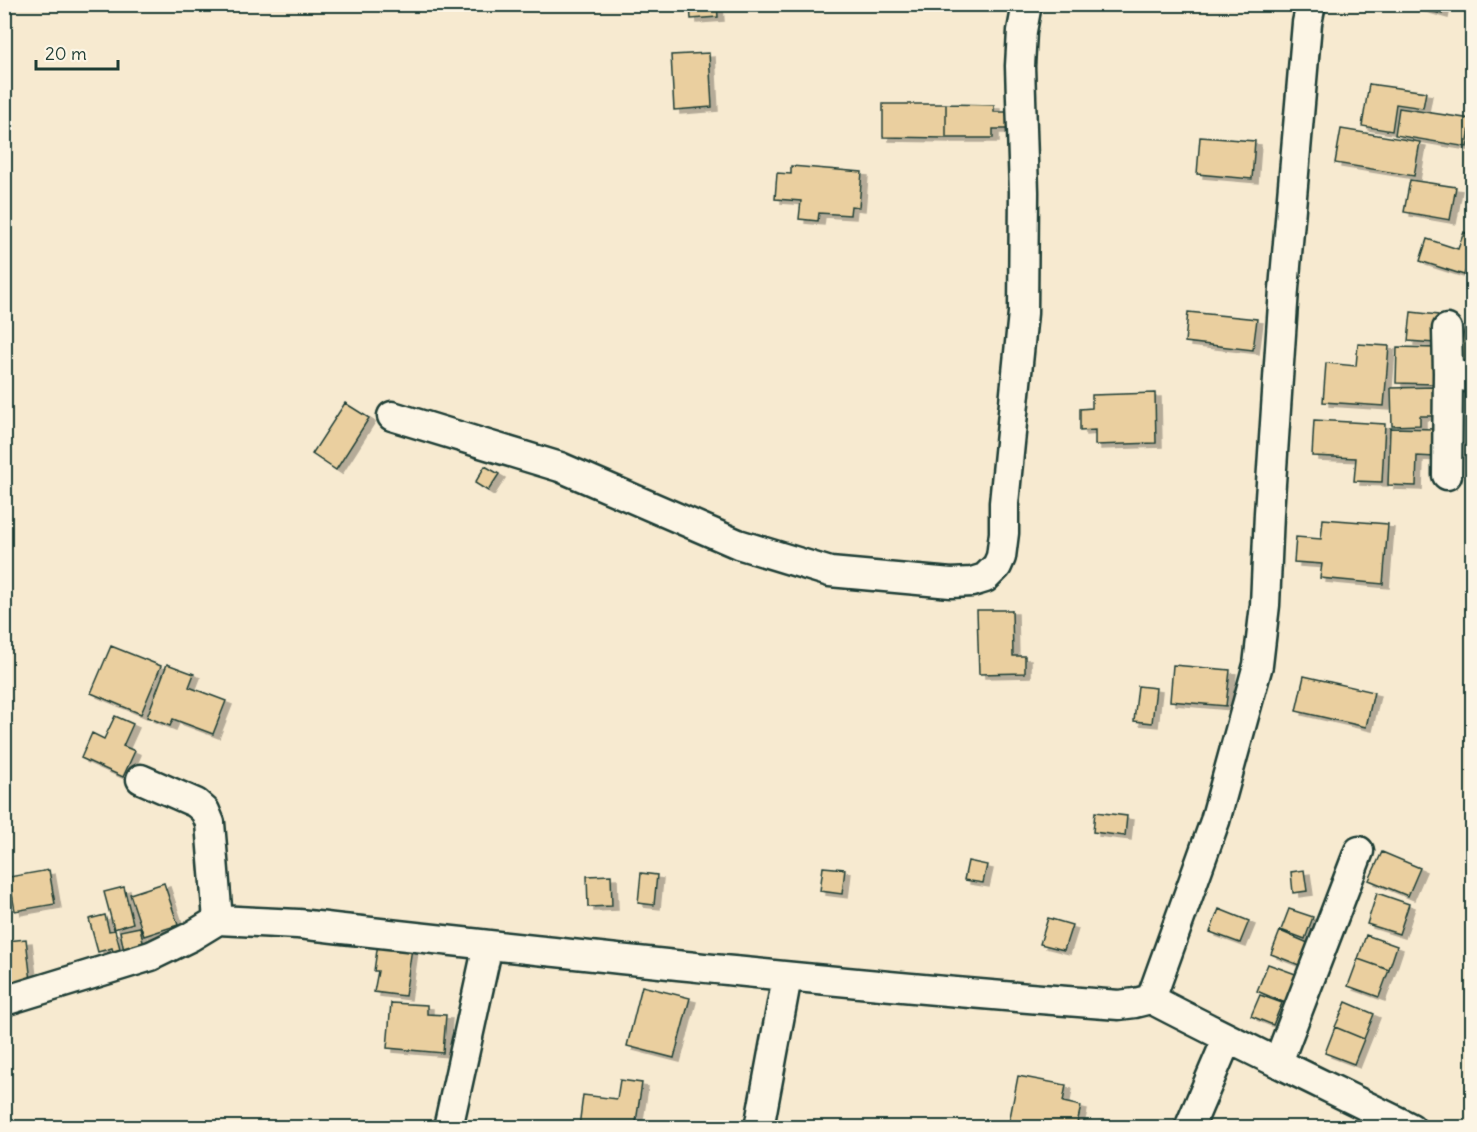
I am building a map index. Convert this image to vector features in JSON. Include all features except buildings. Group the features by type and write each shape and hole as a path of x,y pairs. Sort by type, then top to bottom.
{"street":[{"path":"392,416 560,467 738,544 830,572 951,583 972,582 985,578 997,566 1001,557 1004,503 1023,314 1024,192 1020,66 1022,32 1027,4"},
{"path":"1151,999 1215,821 1258,665 1266,605 1269,513 1292,189 1307,23 1311,4"},
{"path":"1447,329 1460,375 1448,475"},
{"path":"141,779 196,803 208,817 213,846 218,920"},
{"path":"1278,1062 1359,851"},
{"path":"4,1001 151,956 218,920 298,924 787,977 1119,1005 1151,999 1227,1039 1411,1128"},
{"path":"448,1128 489,945"},
{"path":"759,1128 787,977"},
{"path":"1189,1128 1227,1039"}]}
